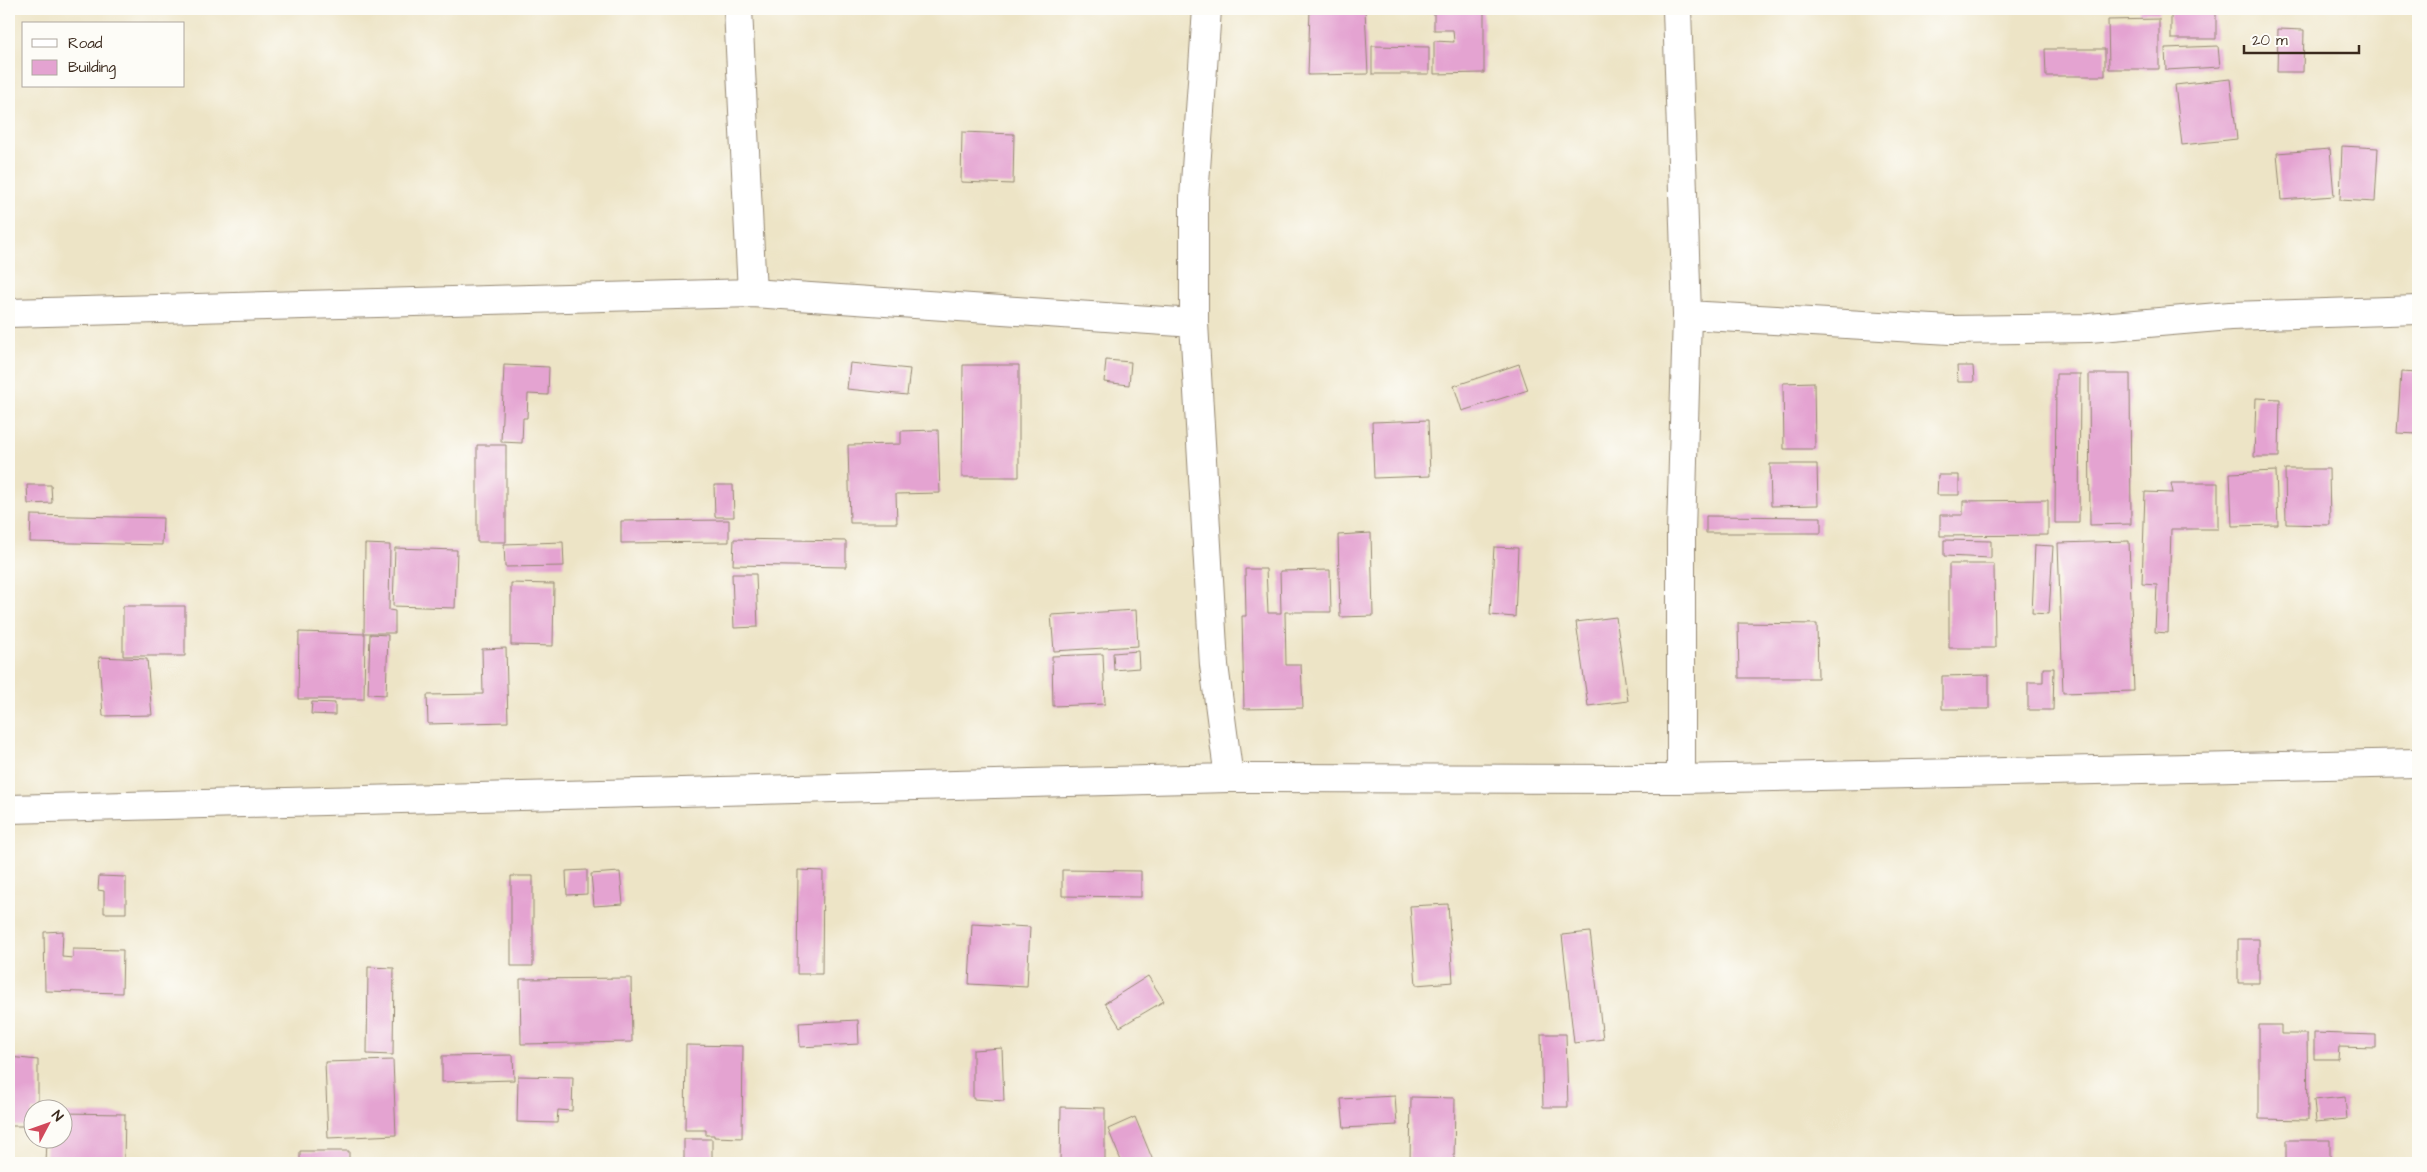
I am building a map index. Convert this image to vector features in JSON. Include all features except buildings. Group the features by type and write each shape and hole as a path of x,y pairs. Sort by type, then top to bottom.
{"street":[{"path":"738,9 752,294"},
{"path":"1208,9 1194,198 1194,323 1214,665 1229,778"},
{"path":"1677,9 1688,315 1681,533 1681,779"},
{"path":"9,313 752,294 1194,323"},
{"path":"1688,315 1950,330 2089,328 2230,316 2418,310"},
{"path":"9,809 1229,778 1681,779 2418,763"}]}
